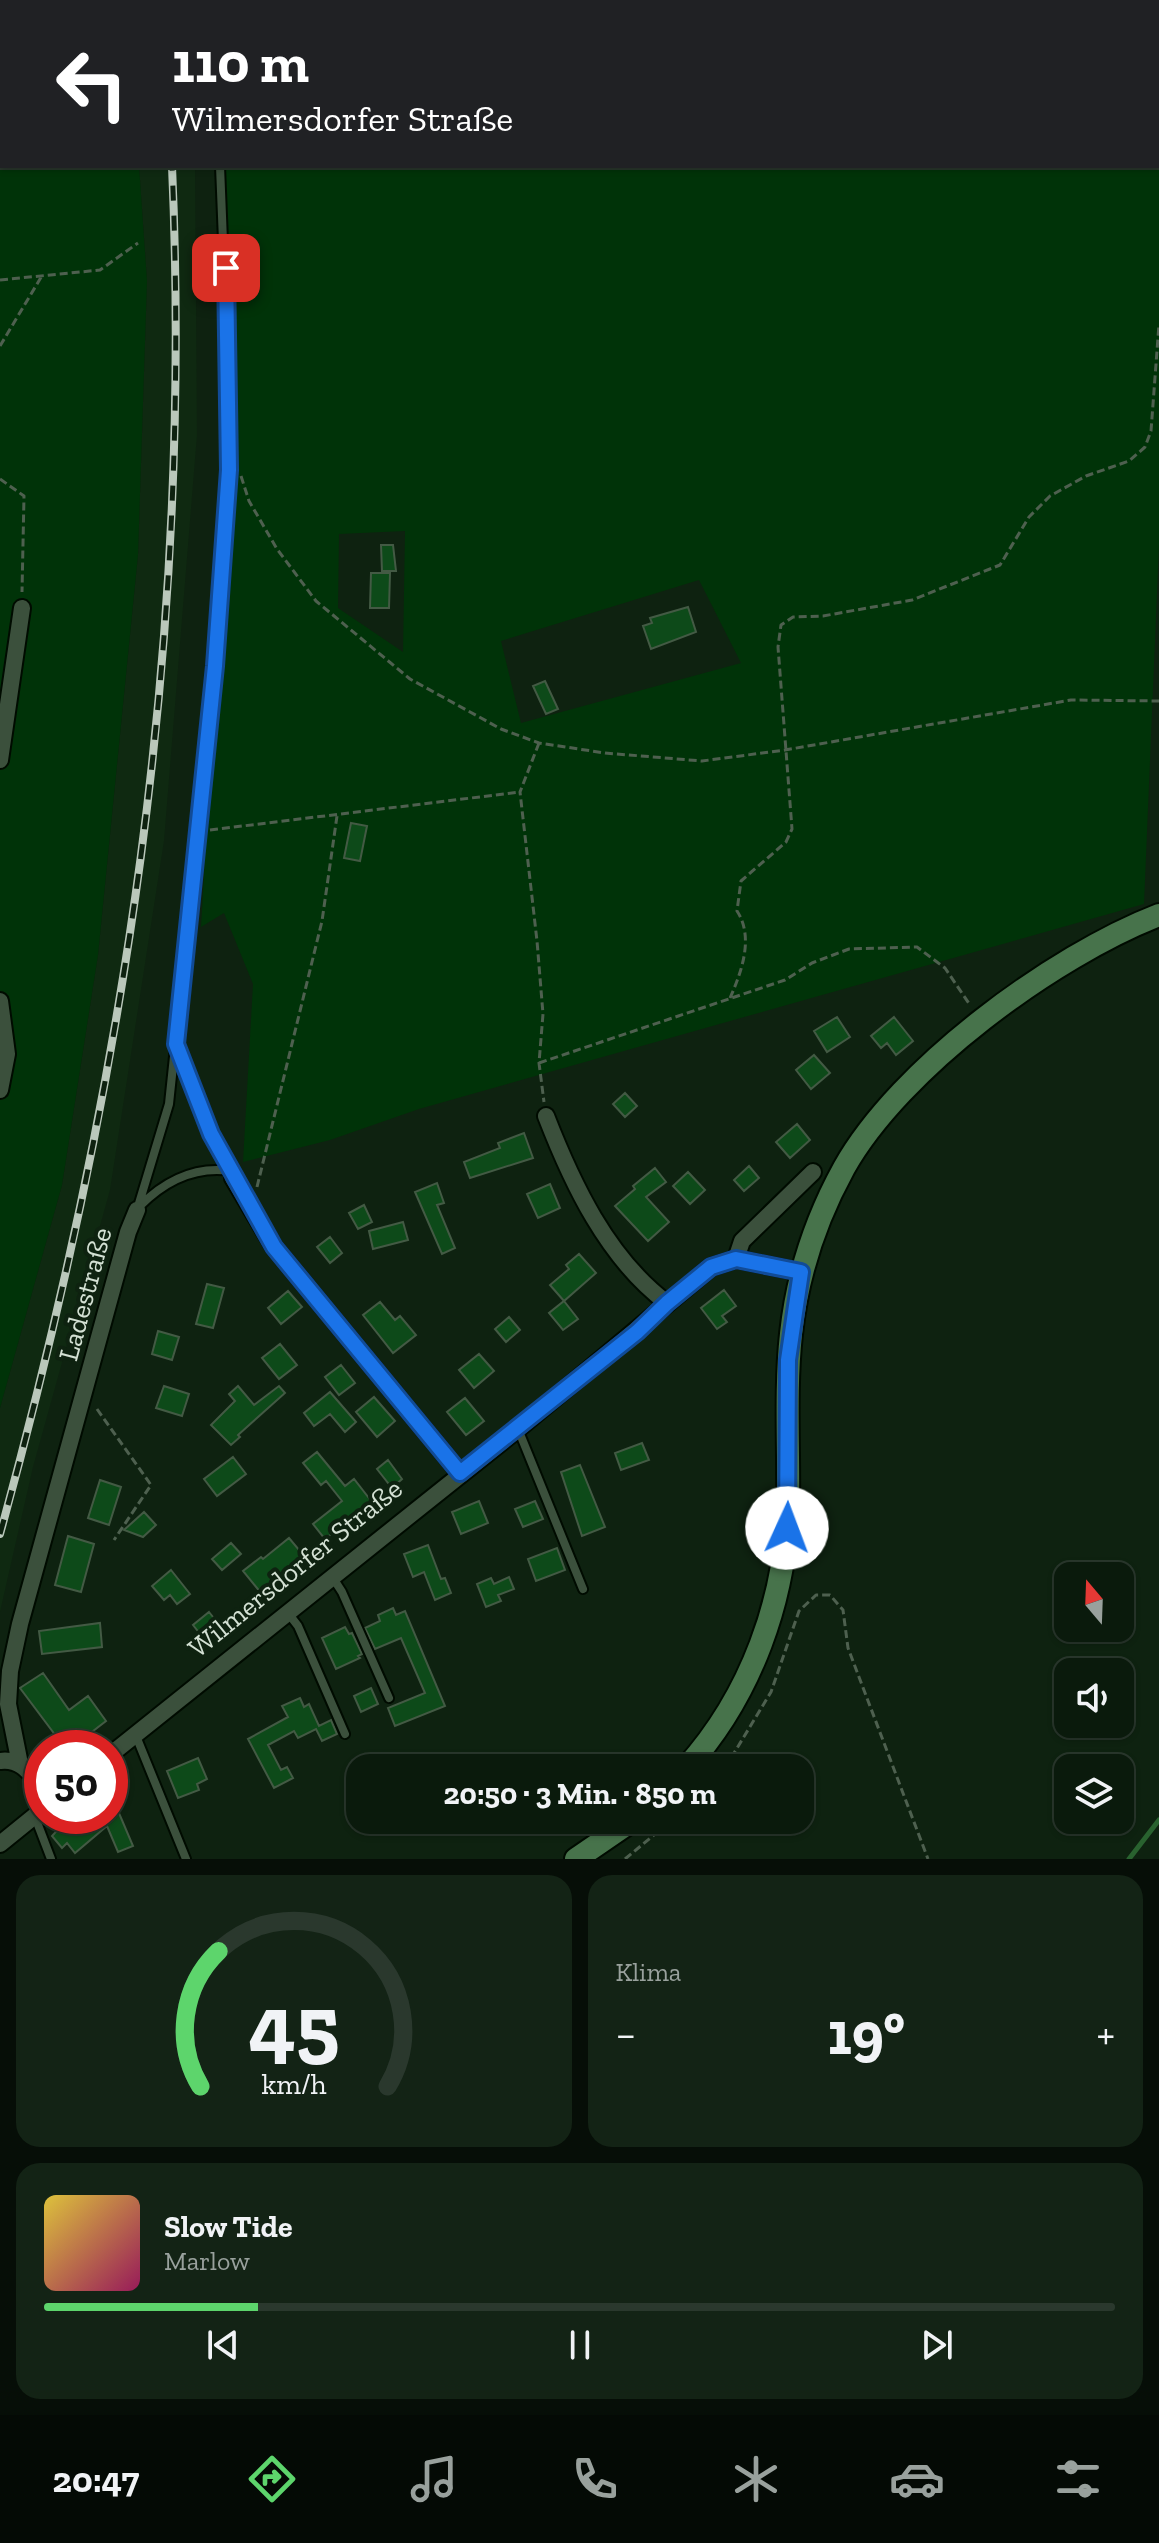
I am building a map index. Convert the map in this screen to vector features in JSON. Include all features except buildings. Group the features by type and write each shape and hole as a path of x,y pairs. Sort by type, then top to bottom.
{"main road":[{"path":"696,1754 741,1689 763,1638 776,1596 787,1528 788,1360 801,1272 843,1169 865,1136 919,1077 981,1022 1062,964 1132,925 1159,915"},
{"path":"576,1859 613,1834"}],"street":[{"path":"0,760 22,608"},
{"path":"0,1001 7,1054 0,1090"},
{"path":"546,1116 569,1175 631,1272 667,1303"},
{"path":"801,1272 736,1259 742,1241 813,1172"},
{"path":"232,1174 274,1247 460,1473"},
{"name":"Ladestraße","path":"20,1764 8,1704 10,1671 20,1624 128,1232 137,1210"},
{"name":"Wilmersdorfer Straße","path":"128,1741 518,1429 711,1267 736,1259"},
{"path":"0,1761 20,1764 24,1768"},
{"path":"0,1844 24,1824"}],"lane":[{"path":"137,1210 169,1104 215,666 231,441 220,168"},
{"path":"176,1044 205,1122 232,1174"},
{"path":"137,1210 170,1181 195,1171 232,1174"},
{"path":"518,1429 583,1589"},
{"path":"332,1577 342,1592 389,1698"},
{"path":"288,1613 298,1626 345,1734"},
{"path":"135,1735 186,1859"},
{"path":"44,1834 51,1859"}],"path":[{"path":"0,280 100,270 138,243"},
{"path":"0,346 43,274"},
{"path":"730,998 741,974 747,937 745,923 737,911 741,881 786,842 792,829 778,647 781,625 793,617 823,616 912,600 1000,565 1029,517 1050,496 1086,476 1129,461 1145,447 1151,431 1159,324"},
{"path":"240,471 249,501 277,549 316,601 410,679 501,729 539,743 605,753 702,761 785,750 1071,700 1159,701"},
{"path":"0,479 24,496 22,608"},
{"path":"539,743 520,792 543,1014 539,1063 546,1116"},
{"path":"200,831 520,792"},
{"path":"252,1209 322,921 337,816"},
{"path":"539,1063 785,980 812,963 849,949 917,947 945,968 981,1022"},
{"name":"Ladestraße","path":"85,1392 151,1485 114,1540"},
{"path":"733,1754 771,1692 799,1611 816,1595 830,1595 843,1610 848,1648 928,1859"},
{"path":"625,1859 655,1834"}],"shaded area":[{"path":"0,168 139,168 147,281 138,555 98,955 62,1185 0,1408"},
{"path":"139,168 195,168 197,435 164,841 110,1190 33,1467 0,1612 0,1408 62,1185 98,955 138,555 147,281"},
{"path":"223,168 1159,168 1159,545 1144,904 419,1109 330,1140 243,1162 253,984 224,913 201,927 229,439","holes":["405,531 403,652 338,608 339,534","699,580 741,663 521,723 501,641"]}],"waterway":[{"path":"1129,1859 1159,1820"}],"railway":[{"path":"0,1534 44,1365 83,1196 115,1027 141,857 160,687 172,515 176,342 172,168"}],"route":[{"path":"226,268 231,441 200,831 176,1044 185,1074 211,1134 274,1247 460,1473 637,1332 711,1267 736,1259 801,1272 788,1360 787,1528"}]}
